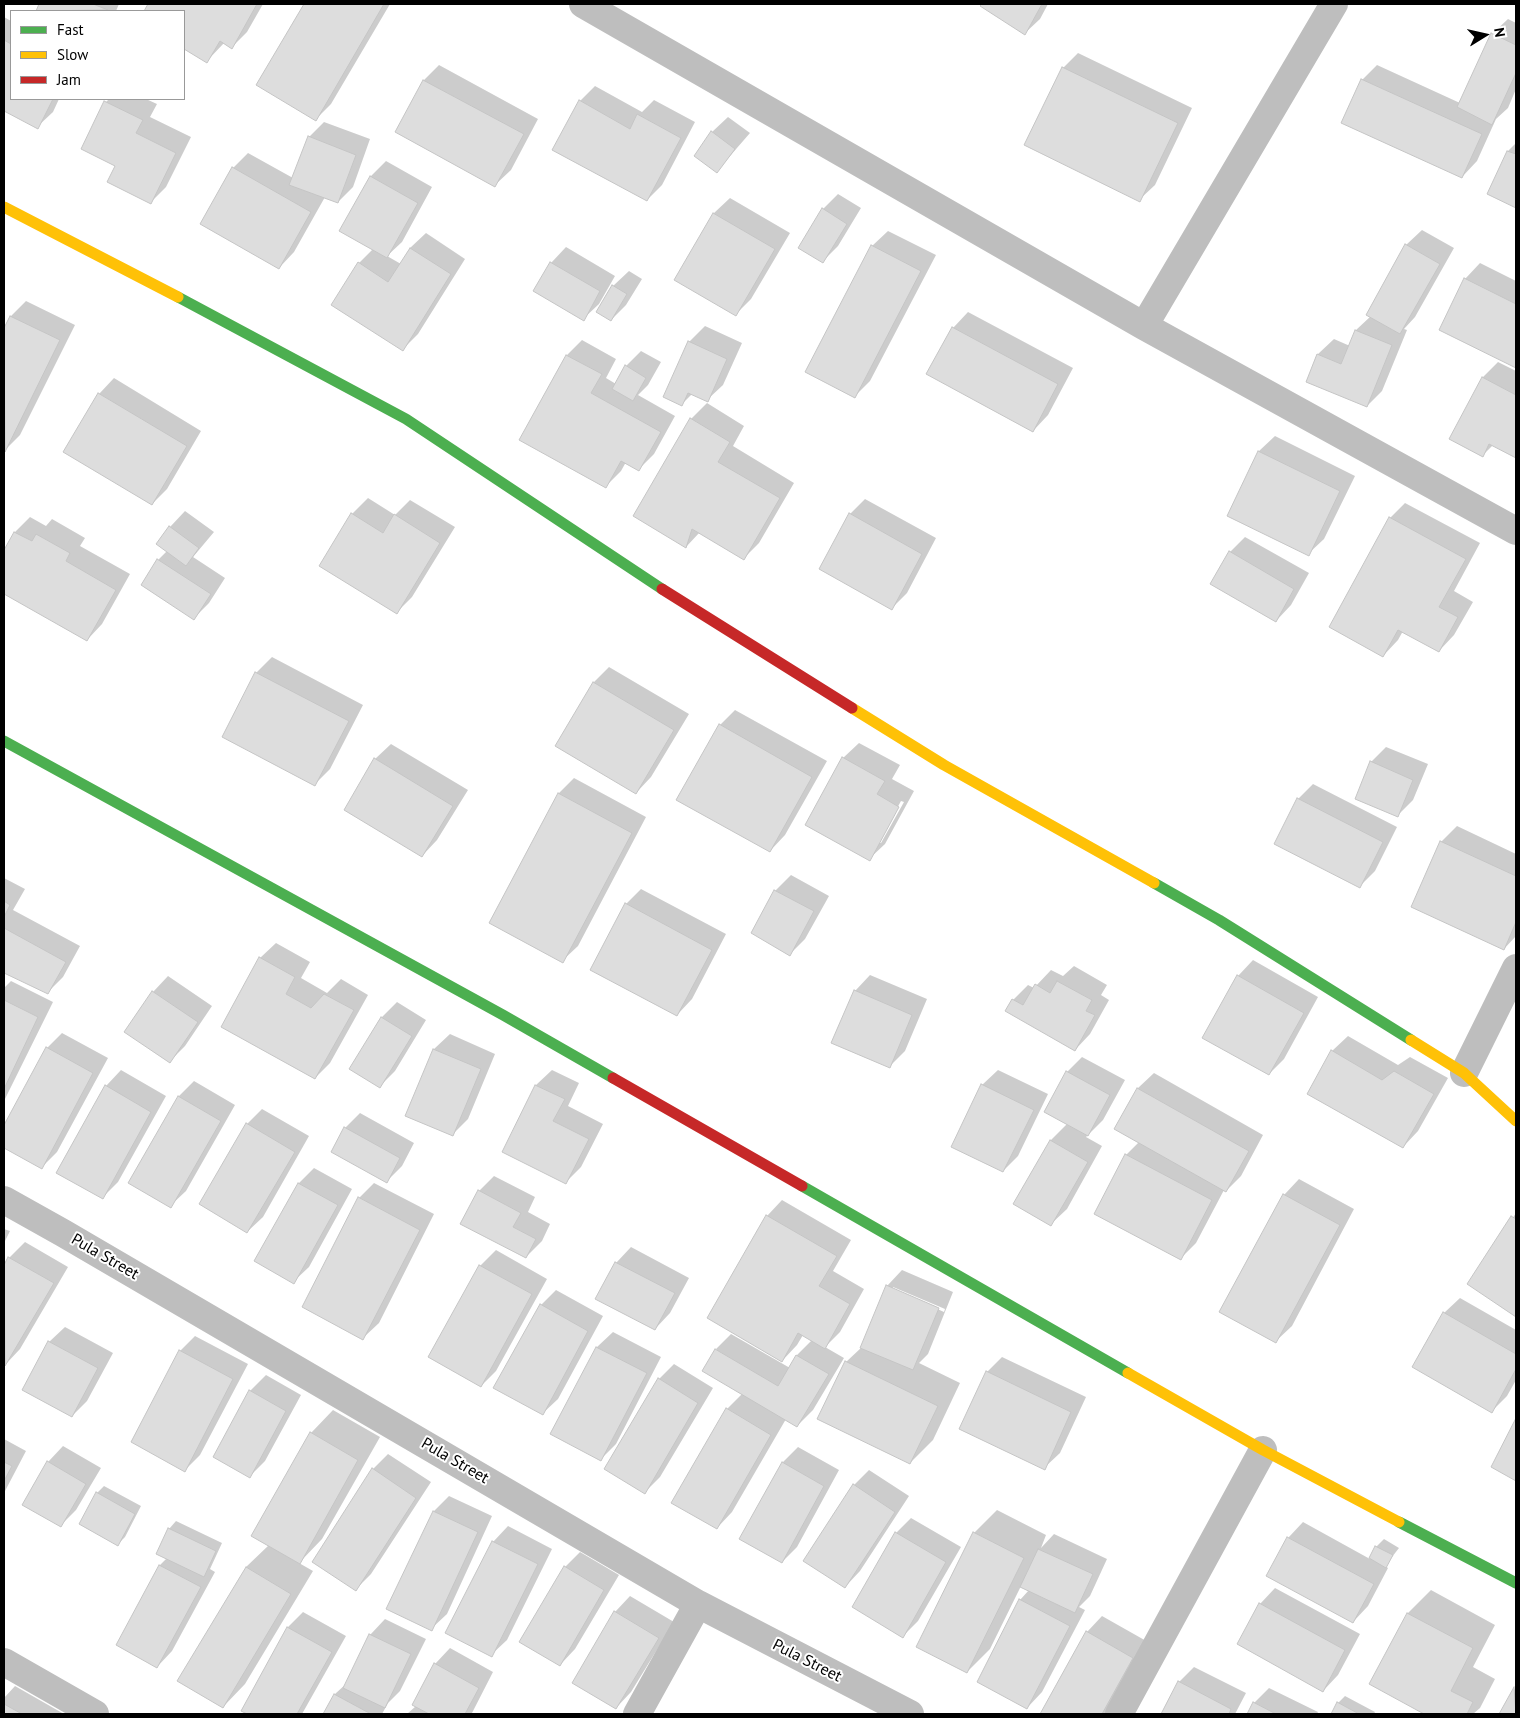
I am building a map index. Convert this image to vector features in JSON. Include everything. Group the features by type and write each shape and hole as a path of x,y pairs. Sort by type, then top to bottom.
{"street":[{"path":"582,4 1144,326 1516,531"},
{"path":"1144,326 1334,4"},
{"path":"4,207 165,290 406,419 680,601 944,765 1219,920 1464,1073 1516,1121"},
{"path":"4,741 503,1016 1263,1450 1516,1583"},
{"path":"1464,1073 1516,968"},
{"name":"Pula Street","path":"4,1200 698,1604 910,1714"},
{"path":"1120,1714 1263,1450"},
{"path":"637,1714 698,1604"},
{"path":"4,1662 95,1714"}],"building":[{"path":"39,4 93,4 108,10 36,10"},
{"path":"148,4 257,4 232,49 220,41 207,63 185,50 185,10 145,10"},
{"path":"304,4 384,4 316,121 256,85"},
{"path":"982,4 1042,4 1025,35 980,6"},
{"path":"1491,33 1516,45 1516,73 1492,125 1457,107"},
{"path":"4,40 10,43 10,100 52,100 38,129 4,111"},
{"path":"1062,67 1178,123 1140,202 1024,145"},
{"path":"1361,79 1482,134 1462,178 1341,123"},
{"path":"423,80 524,134 495,187 395,132"},
{"path":"579,100 630,129 637,114 681,138 647,201 552,150"},
{"path":"104,101 143,120 136,133 176,153 151,204 107,182 115,166 81,149"},
{"path":"711,131 735,149 717,173 694,156"},
{"path":"308,136 356,155 338,203 289,185"},
{"path":"1507,151 1516,154 1516,208 1487,194"},
{"path":"232,167 311,212 279,269 200,224"},
{"path":"370,176 418,203 387,258 339,231"},
{"path":"822,208 847,224 823,263 798,248"},
{"path":"713,213 775,249 736,316 674,280"},
{"path":"1405,244 1440,264 1400,334 1366,315"},
{"path":"871,245 921,271 855,398 805,372"},
{"path":"410,248 451,274 403,351 331,305 358,262 388,282"},
{"path":"550,262 600,291 584,321 533,291"},
{"path":"1464,278 1516,304 1516,368 1439,330"},
{"path":"612,285 627,294 611,321 596,312"},
{"path":"10,316 60,340 5,452 4,328"},
{"path":"952,327 1058,384 1033,432 926,374"},
{"path":"1355,330 1392,345 1367,407 1306,382 1317,354 1341,364"},
{"path":"688,341 727,359 708,402 688,393 682,406 663,397"},
{"path":"566,355 602,374 591,393 661,432 639,471 621,461 606,488 519,440"},
{"path":"625,365 646,378 633,401 612,389"},
{"path":"1482,377 1516,395 1516,458 1489,444 1483,457 1449,439"},
{"path":"98,393 187,446 152,505 63,452"},
{"path":"690,418 730,442 718,462 780,498 744,560 692,529 686,548 633,516"},
{"path":"1258,451 1340,491 1309,556 1227,516"},
{"path":"351,513 383,533 394,514 440,543 397,614 319,566"},
{"path":"849,513 922,554 892,610 819,569"},
{"path":"1389,517 1466,559 1439,607 1458,617 1439,652 1398,630 1383,657 1329,627"},
{"path":"169,526 199,548 186,566 156,544"},
{"path":"14,532 32,541 36,534 70,553 66,561 116,590 87,641 4,594 4,550"},
{"path":"1229,551 1294,589 1276,622 1210,584"},
{"path":"157,559 211,594 194,620 141,585"},
{"path":"255,672 349,721 315,786 222,737"},
{"path":"593,682 674,730 636,794 555,746"},
{"path":"719,724 812,777 770,852 676,800"},
{"path":"842,757 885,781 877,794 899,807 870,861 805,825"},
{"path":"374,758 453,806 422,857 344,810"},
{"path":"1370,761 1413,780 1398,817 1355,799"},
{"path":"558,793 632,833 563,963 489,923"},
{"path":"1297,798 1383,842 1360,888 1274,844"},
{"path":"1440,841 1516,876 1516,922 1504,950 1411,907"},
{"path":"774,890 814,911 790,956 751,933"},
{"path":"4,901 10,905 4,917"},
{"path":"625,903 712,950 677,1016 590,970"},
{"path":"4,928 66,962 48,994 4,973"},
{"path":"259,957 295,977 286,994 311,1008 324,994 354,1010 315,1079 221,1027"},
{"path":"1237,975 1304,1013 1269,1075 1202,1038"},
{"path":"1057,981 1092,1000 1086,1011 1095,1015 1075,1051 1005,1011 1012,999 1023,1005 1035,984 1050,993"},
{"path":"854,990 912,1015 890,1068 831,1043"},
{"path":"152,991 198,1022 170,1063 124,1032"},
{"path":"4,1000 38,1017 4,1089"},
{"path":"381,1017 412,1036 380,1088 349,1069"},
{"path":"46,1047 93,1073 42,1169 4,1148 4,1125"},
{"path":"433,1049 481,1069 453,1136 405,1116"},
{"path":"1331,1050 1382,1080 1394,1071 1434,1094 1403,1148 1307,1094"},
{"path":"1066,1071 1110,1095 1088,1136 1044,1112"},
{"path":"981,1084 1034,1110 1003,1172 951,1147"},
{"path":"105,1085 151,1112 103,1199 56,1173"},
{"path":"535,1085 565,1099 553,1121 589,1139 566,1184 502,1152"},
{"path":"1137,1088 1249,1151 1226,1192 1114,1129"},
{"path":"178,1096 221,1121 171,1208 128,1183"},
{"path":"246,1123 295,1152 247,1233 199,1204"},
{"path":"344,1127 400,1158 387,1183 331,1152"},
{"path":"1050,1140 1088,1162 1051,1226 1013,1204"},
{"path":"1125,1154 1212,1200 1181,1260 1094,1214"},
{"path":"298,1183 338,1205 294,1284 254,1261"},
{"path":"478,1190 521,1213 513,1227 536,1239 526,1258 460,1224"},
{"path":"1283,1194 1340,1225 1276,1343 1219,1312"},
{"path":"358,1197 420,1230 363,1340 302,1307"},
{"path":"766,1215 837,1256 819,1286 850,1304 825,1349 798,1333 782,1362 707,1318"},
{"path":"1511,1216 1516,1219 1516,1317 1467,1284"},
{"path":"8,1257 54,1283 5,1366 4,1265"},
{"path":"615,1262 675,1293 655,1330 595,1299"},
{"path":"479,1265 532,1294 481,1387 428,1357"},
{"path":"886,1285 939,1308 913,1370 860,1348"},
{"path":"540,1304 588,1331 543,1415 493,1388"},
{"path":"1443,1312 1516,1354 1516,1369 1492,1413 1412,1367"},
{"path":"48,1341 98,1368 72,1417 22,1390"},
{"path":"596,1347 647,1373 601,1461 550,1434"},
{"path":"715,1349 778,1386 796,1355 829,1374 797,1427 702,1371"},
{"path":"179,1350 233,1379 185,1472 131,1442"},
{"path":"845,1361 938,1406 910,1464 817,1419"},
{"path":"986,1371 1071,1412 1045,1470 959,1429"},
{"path":"658,1378 698,1403 645,1494 604,1469"},
{"path":"249,1390 286,1411 250,1478 213,1457"},
{"path":"726,1408 771,1435 717,1529 671,1503"},
{"path":"1516,1418 1516,1481 1491,1467"},
{"path":"310,1432 358,1460 300,1564 251,1536"},
{"path":"47,1461 86,1484 61,1527 22,1505"},
{"path":"4,1462 12,1466 4,1481"},
{"path":"782,1462 824,1486 782,1563 739,1539"},
{"path":"372,1468 416,1498 356,1591 312,1562"},
{"path":"853,1484 895,1512 845,1588 803,1561"},
{"path":"96,1492 135,1514 118,1546 79,1524"},
{"path":"433,1511 478,1532 432,1631 386,1609"},
{"path":"168,1528 216,1551 204,1577 156,1554"},
{"path":"895,1532 946,1562 903,1638 852,1607"},
{"path":"973,1532 1024,1558 967,1673 916,1647"},
{"path":"1287,1537 1374,1584 1353,1623 1266,1576"},
{"path":"492,1541 538,1564 492,1657 445,1633"},
{"path":"1375,1546 1393,1555 1386,1568 1369,1558"},
{"path":"1038,1549 1093,1574 1075,1613 1020,1587"},
{"path":"159,1565 201,1587 157,1668 116,1645"},
{"path":"564,1566 604,1590 560,1666 519,1642"},
{"path":"246,1567 291,1594 223,1708 177,1681"},
{"path":"1019,1599 1070,1626 1027,1709 977,1682"},
{"path":"1259,1603 1345,1650 1323,1692 1237,1644"},
{"path":"614,1611 659,1638 616,1709 572,1683"},
{"path":"1407,1613 1473,1648 1451,1691 1473,1702 1467,1714 1424,1714 1369,1684"},
{"path":"287,1627 332,1652 297,1714 247,1714 241,1711"},
{"path":"1086,1631 1133,1658 1102,1714 1040,1714"},
{"path":"369,1634 411,1654 385,1708 343,1688"},
{"path":"434,1663 479,1688 465,1714 429,1714 412,1705"},
{"path":"1178,1681 1231,1709 1229,1714 1161,1714"},
{"path":"1514,1687 1516,1714 1499,1714"},
{"path":"334,1694 371,1714 323,1714"},
{"path":"1253,1702 1276,1714 1247,1714"},
{"path":"1337,1702 1359,1714 1331,1714"},
{"path":"4,1704 22,1714 4,1714"}],"traffic: fast":[{"path":"178,297 406,419 662,589"},
{"path":"4,741 503,1015 613,1078"},
{"path":"1154,883 1219,920 1411,1040"},
{"path":"802,1186 1128,1373"},
{"path":"1399,1522 1516,1583"}],"traffic: slow":[{"path":"4,207 178,297"},
{"path":"852,708 944,765 1154,883"},
{"path":"1411,1040 1464,1073 1516,1121"},
{"path":"1128,1373 1263,1450 1399,1522"}],"traffic: jam":[{"path":"662,589 852,708"},
{"path":"613,1078 802,1186"}]}
